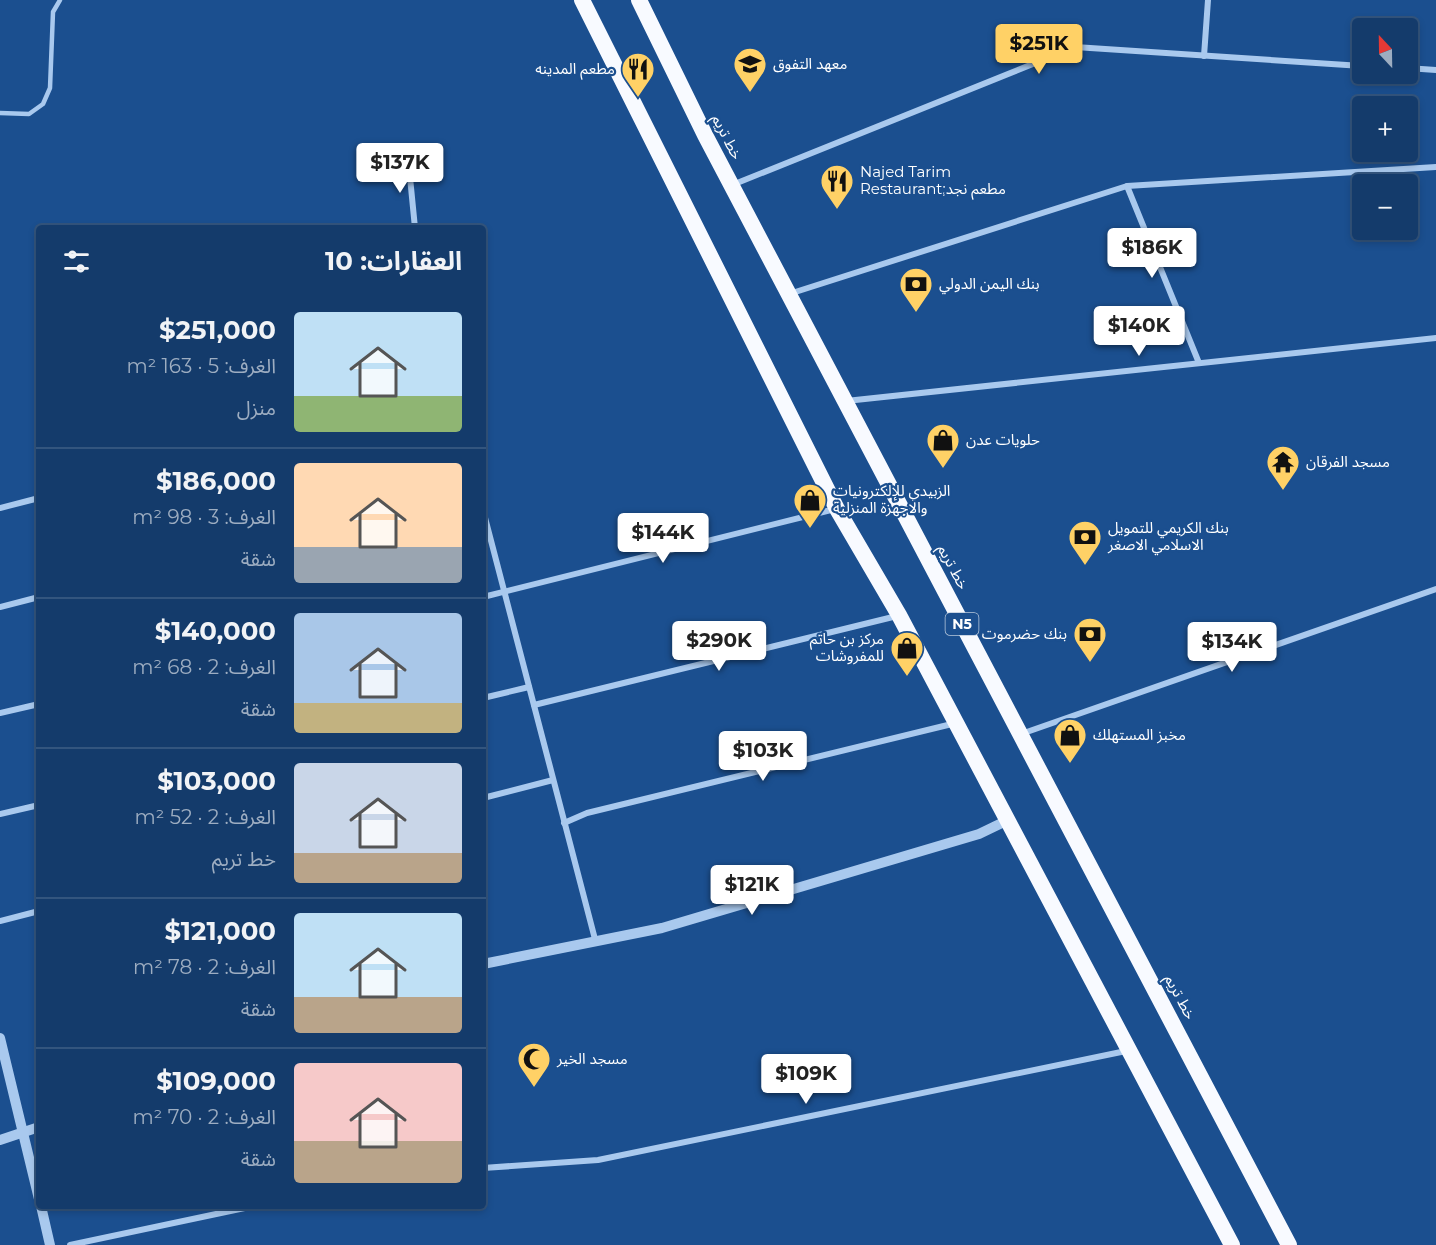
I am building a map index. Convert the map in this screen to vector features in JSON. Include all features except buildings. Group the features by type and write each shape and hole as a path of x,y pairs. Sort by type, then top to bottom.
{"highway":[{"path":"582,0 837,508 899,615 1232,1245"},
{"name":"خط تريم","path":"639,0 731,185 1289,1245"}],"street":[{"path":"1204,56 1208,0"},
{"path":"731,185 1076,47 1352,65"},
{"path":"1418,69 1436,70"},
{"path":"408,157 415,225"},
{"path":"788,294 1127,186 1436,167"},
{"path":"1127,186 1199,363"},
{"path":"845,401 1436,338"},
{"path":"0,508 36,499"},
{"path":"486,596 837,508"},
{"path":"486,522 596,943"},
{"path":"1020,734 1436,589"},
{"path":"0,607 36,598"},
{"path":"534,705 899,615"},
{"path":"486,697 529,687"},
{"path":"0,713 36,705"},
{"path":"564,823 587,813 956,723"},
{"path":"486,797 553,780"},
{"path":"0,814 36,806"},
{"path":"486,963 662,928 968,838 1006,821"},
{"path":"0,921 36,912"},
{"path":"0,1038 36,1187"},
{"path":"486,1168 598,1160 1130,1050"},
{"path":"0,1140 36,1128"},
{"path":"42,1209 50,1245"},
{"path":"70,1245 240,1209"}],"lane":[{"path":"0,113 29,114 43,104 50,88 53,12 60,0"}],"place":[{"name":"معهد التفوق","path":"750,93"},
{"name":"مطعم المدينه","path":"638,98"},
{"name":"Najed Tarim Restaurant;مطعم نجد","path":"837,210"},
{"name":"بنك اليمن الدولي","path":"916,313"},
{"name":"حلويات عدن","path":"943,469"},
{"name":"مسجد الفرقان","path":"1283,491"},
{"name":"الزبيدي للإلكترونيات والاجهزة المنزلية","path":"810,529"},
{"name":"بنك الكريمي للتمويل الاسلامي الاصغر","path":"1085,566"},
{"name":"بنك حضرموت","path":"1090,663"},
{"name":"مركز بن حاتم للمفروشات","path":"907,677"},
{"name":"مخبز المستهلك","path":"1070,764"},
{"name":"مسجد الخير","path":"534,1088"}]}
